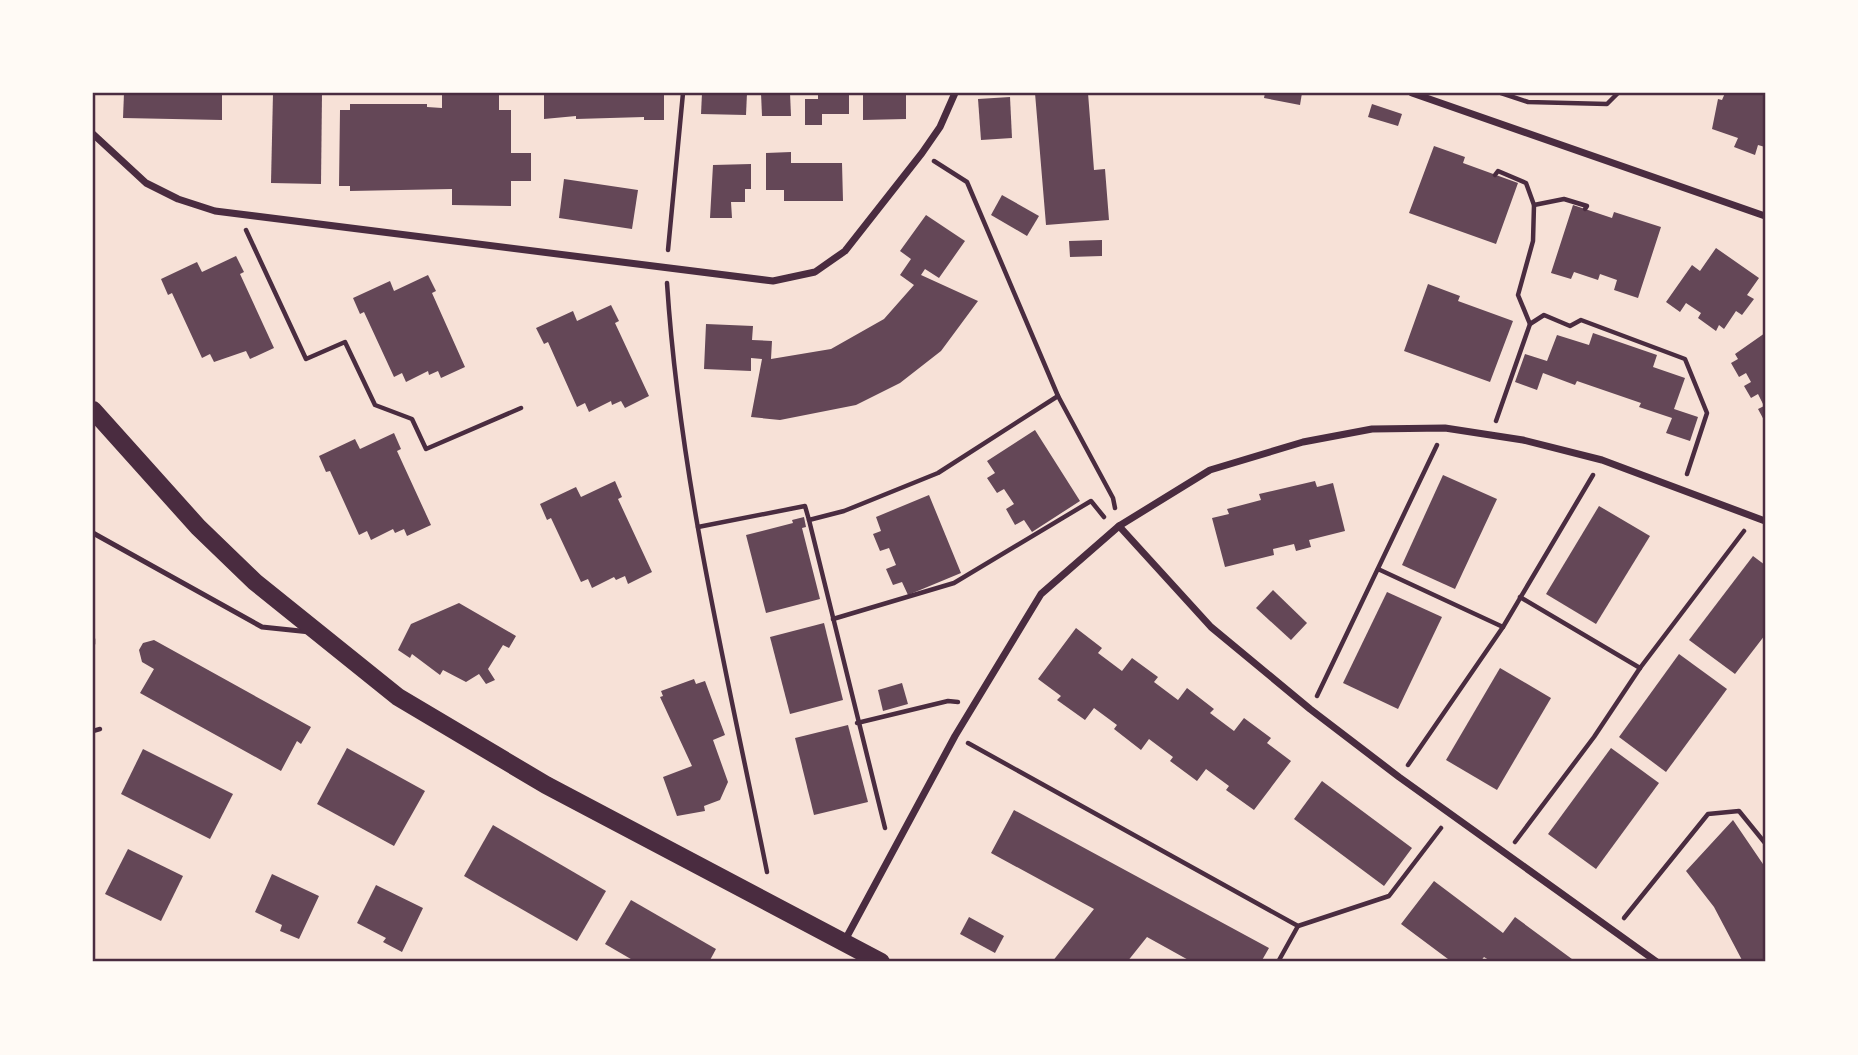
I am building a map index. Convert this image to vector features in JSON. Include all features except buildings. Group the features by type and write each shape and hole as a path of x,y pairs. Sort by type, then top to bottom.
{"main road":[{"path":"93,410 198,527 255,582 398,697 546,785 881,962"}],"street":[{"path":"93,134 146,183 178,199 215,211 666,270 773,281 815,272 845,251 922,153 940,127 955,93"},
{"path":"1412,93 1765,216"},
{"path":"844,942 975,702 1041,594 1119,526 1210,470 1303,442 1371,429 1445,428 1491,435 1602,460 1765,521"},
{"path":"1119,526 1211,627 1310,709 1399,777 1615,929 1657,962"}],"lane":[{"path":"93,533 262,627 314,632"}],"path":[{"path":"683,93 666,270 672,366 698,527 767,872"},
{"path":"1501,93 1528,102 1606,104 1618,93"},
{"path":"922,153 967,182 1058,396 1113,498 1119,526"},
{"path":"1495,175 1498,170 1526,183 1534,205 1533,241 1518,295 1530,324"},
{"path":"1534,205 1564,199 1587,206 1585,209"},
{"path":"238,214 306,359 345,342 375,405 412,419 426,449 521,408"},
{"path":"1491,435 1530,324 1544,315 1570,326 1581,320 1685,359 1707,413 1682,490"},
{"path":"809,520 844,511 939,473 1058,396"},
{"path":"1327,680 1445,428"},
{"path":"1399,777 1503,627 1602,460"},
{"path":"833,619 954,583 1091,501 1102,516"},
{"path":"698,527 805,506 885,828"},
{"path":"1506,854 1730,548"},
{"path":"1378,569 1503,627"},
{"path":"1520,597 1640,668"},
{"path":"857,723 948,701 975,702"},
{"path":"93,731 100,729"},
{"path":"956,736 1298,926"},
{"path":"1615,929 1708,814 1739,811 1765,843"},
{"path":"1279,962 1298,926 1389,896 1452,814"}]}
